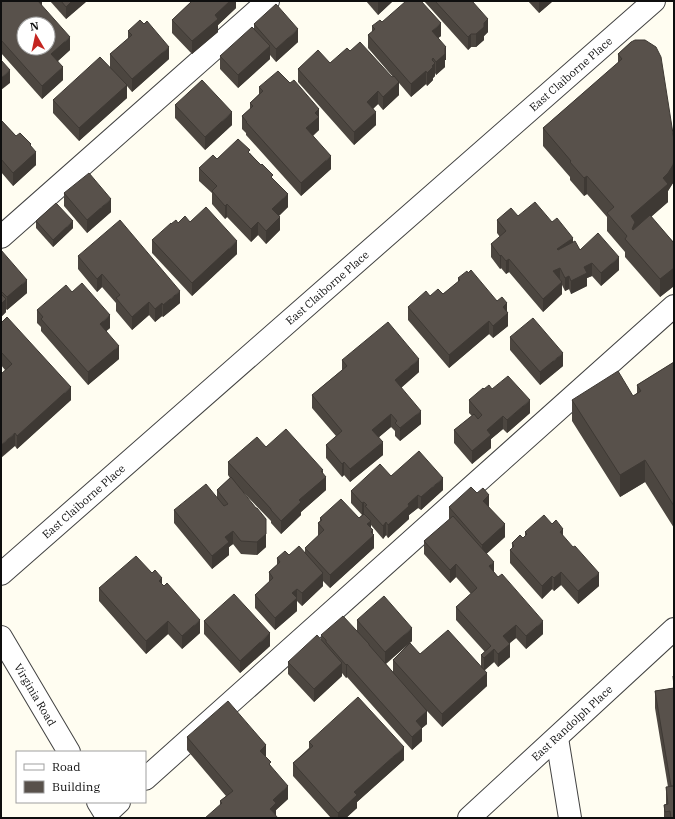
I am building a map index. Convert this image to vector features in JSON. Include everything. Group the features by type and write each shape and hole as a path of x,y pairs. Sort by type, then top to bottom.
{"street":[{"path":"1,237 268,1"},
{"name":"East Claiborne Place","path":"1,574 654,1"},
{"path":"146,778 674,306"},
{"name":"East Randolph Place","path":"469,818 674,629"},
{"name":"Virginia Road","path":"1,637 68,751"},
{"path":"557,738 570,818"}],"building":[{"path":"1,1 38,1 51,16 16,16 16,56 53,56 63,67 42,86 1,40"},
{"path":"61,1 72,1 66,7"},
{"path":"192,1 230,1 215,15 218,19 192,41 172,20"},
{"path":"406,1 421,1 441,23 432,31 446,47 445,54 436,62 433,58 432,60 435,63 432,66 433,67 411,84 368,35 375,29 372,26 380,20 382,22"},
{"path":"435,1 472,1 488,19 484,23 484,27 476,34 471,34 468,37"},
{"path":"276,4 298,29 276,49 254,24"},
{"path":"140,20 144,24 147,21 169,47 132,79 110,54 132,35 128,31"},
{"path":"56,21 70,37 56,50"},
{"path":"252,27 270,46 238,75 220,56"},
{"path":"635,40 645,40 656,47 661,57 674,140 673,165 663,178 668,184 631,216 635,222 632,229 633,230 650,215 674,243 674,268 660,279 625,239 627,236 607,213 614,207 587,176 584,178 543,128 622,59 618,54"},
{"path":"360,42 392,77 394,76 399,82 383,97 378,91 367,102 376,112 354,132 298,69 318,50 330,63 347,48 350,51"},
{"path":"100,57 127,85 79,128 53,100"},
{"path":"1,60 10,70 1,78"},
{"path":"278,71 290,83 294,80 319,109 315,113 319,117 306,128 331,156 301,183 242,116 253,106 250,103 263,91 259,87"},
{"path":"202,80 232,112 205,137 175,105"},
{"path":"1,120 16,136 20,133 31,144 30,145 36,152 13,173 1,159"},
{"path":"238,139 250,150 248,152 273,175 271,177 288,194 272,209 280,217 266,231 258,222 251,229 227,204 225,206 212,191 217,186 199,168 213,155 217,159"},
{"path":"89,173 111,199 87,220 64,193"},
{"path":"535,202 552,222 557,218 573,238 557,249 558,250 575,241 580,250 598,233 619,257 601,273 592,263 584,267 587,273 571,281 569,276 565,278 560,268 553,271 562,282 543,299 509,259 506,261 501,255 500,256 491,244 506,231 497,220 511,208 518,216"},
{"path":"56,203 73,221 53,240 36,221"},
{"path":"206,207 237,241 192,283 152,240 171,223 176,220 178,223 185,216 190,222"},
{"path":"120,220 180,291 163,305 162,303 155,309 149,302 132,317 116,298 120,295 102,274 97,279 78,256"},
{"path":"1,250 27,280 7,297 1,291"},
{"path":"471,270 497,301 502,297 507,303 503,307 508,313 493,326 489,321 449,355 408,307 426,291 430,296 438,289 443,294 460,280 458,278 467,271 468,273"},
{"path":"82,283 110,315 100,324 119,346 88,372 41,319 43,317 37,310 66,285 72,292"},
{"path":"1,294 6,299 1,304"},
{"path":"7,317 71,387 17,436 15,433 1,445 1,374 12,364 1,352 1,323"},
{"path":"533,318 563,353 540,372 510,337"},
{"path":"388,322 419,359 395,380 421,411 400,428 395,423 397,421 391,414 372,430 383,442 350,469 344,462 342,464 326,445 342,431 312,395 347,366 342,360"},
{"path":"674,362 674,506 645,460 620,475 572,400 618,371 633,396 641,391 637,385"},
{"path":"508,376 530,400 507,420 503,416 487,430 491,435 472,451 454,430 474,414 478,419 482,415 469,400 483,388 484,389 489,385 492,389"},
{"path":"286,429 323,470 321,471 326,477 299,500 301,502 281,521 228,462 257,437 266,447"},
{"path":"419,451 443,478 421,497 418,495 408,504 409,506 388,525 386,522 383,526 365,506 367,505 364,502 362,503 351,491 380,464 391,476"},
{"path":"231,477 266,519 266,534 257,542 241,541 233,531 225,537 229,542 212,556 174,510 206,484 224,506 228,504 217,490"},
{"path":"471,487 477,493 483,488 489,495 483,501 505,524 482,545 449,507"},
{"path":"341,499 359,518 364,514 371,521 367,524 373,530 371,532 374,535 330,575 305,548 324,530 318,523 322,520 320,518"},
{"path":"544,515 552,524 556,520 563,529 560,532 573,547 575,546 599,573 578,591 561,572 554,578 552,576 542,586 510,550 514,546 512,543 520,535 523,538 527,534 525,532"},
{"path":"453,516 494,562 489,566 498,577 502,574 543,621 526,636 516,625 503,636 510,644 498,654 494,649 484,658 481,655 491,646 456,607 477,588 456,564 450,570 424,541"},
{"path":"299,546 323,573 302,593 297,589 292,593 297,598 275,618 255,595 273,578 269,572 280,562 277,558 285,551 289,555"},
{"path":"136,556 152,573 155,570 162,578 159,581 164,586 167,583 200,620 182,636 168,621 146,641 99,588"},
{"path":"234,594 270,633 240,661 204,621"},
{"path":"384,596 412,628 385,652 357,620"},
{"path":"343,616 427,711 416,721 422,728 412,737 347,664 346,665 321,635"},
{"path":"448,630 487,673 442,714 393,660 410,643 420,654"},
{"path":"317,635 342,663 314,689 288,662"},
{"path":"674,688 674,786 671,786 655,691"},
{"path":"358,697 404,747 354,792 357,795 338,813 293,763 313,746 309,742"},
{"path":"228,701 266,745 260,751 271,762 269,764 288,786 273,800 276,803 270,809 278,818 205,818 222,803 220,801 233,791 187,737"},
{"path":"674,786 674,818 671,818 670,811 665,812 664,805 668,804 666,787"}]}
